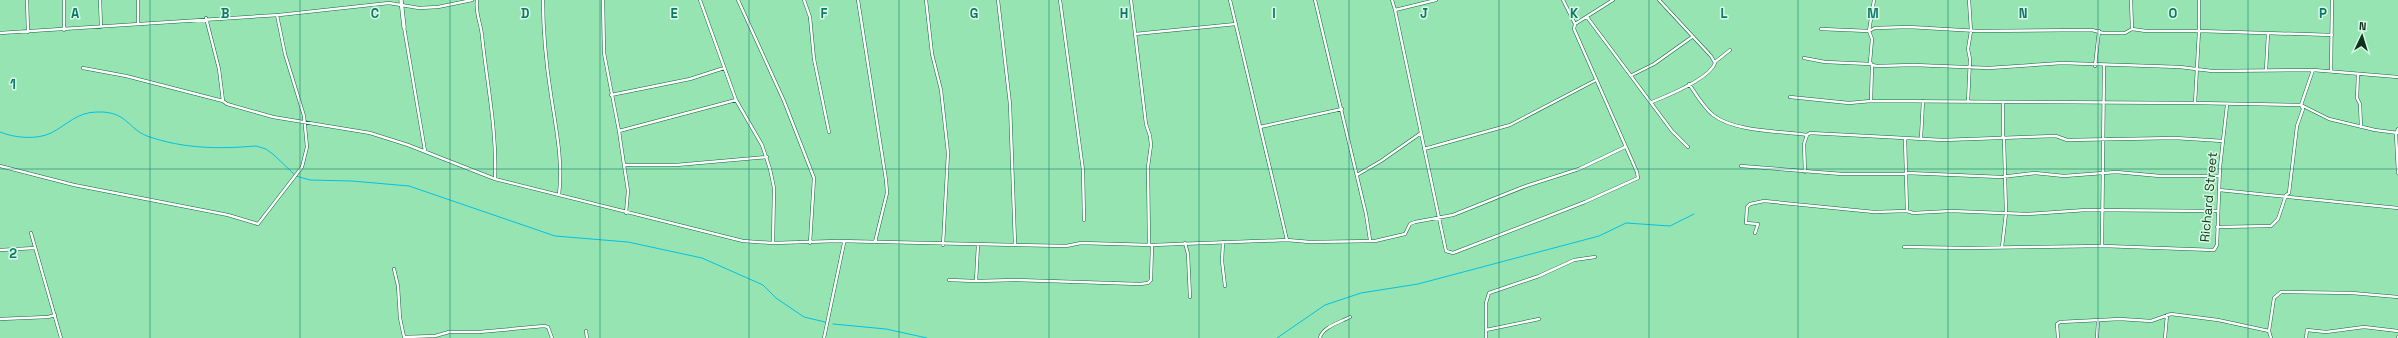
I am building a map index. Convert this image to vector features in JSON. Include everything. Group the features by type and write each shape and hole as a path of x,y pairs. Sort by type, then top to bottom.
{"street":[{"path":"27,0 28,32"},
{"path":"64,0 64,30"},
{"path":"100,0 101,27"},
{"path":"138,0 138,24"},
{"path":"401,0 404,27 425,151"},
{"path":"0,33 64,30 206,18 277,15 389,3 430,7 472,0"},
{"path":"477,0 476,11 482,31 496,148 495,179"},
{"path":"543,0 546,58 558,134 561,172 559,195"},
{"path":"603,0 604,53 619,131 628,191 626,212"},
{"path":"700,0 736,100 753,127 767,157 774,188 774,244"},
{"path":"738,0 784,101 814,178 810,243"},
{"path":"804,0 810,16 814,59 829,132"},
{"path":"858,0 886,180 886,193 875,242"},
{"path":"926,0 932,54 942,90 948,153 943,245"},
{"path":"998,0 1010,104 1015,244"},
{"path":"1060,0 1083,170 1084,220"},
{"path":"949,280 1150,282 1152,275 1148,175 1150,136 1146,124 1131,0"},
{"path":"1230,0 1287,240"},
{"path":"1316,0 1357,175 1370,240"},
{"path":"1392,0 1438,217 1447,252 1453,253 1585,202 1637,179 1638,175 1574,29 1575,24 1562,0"},
{"path":"1395,10 1436,0"},
{"path":"1659,0 1711,56 1714,62"},
{"path":"1871,101 1872,40 1869,31 1874,0"},
{"path":"1968,102 1968,50 1970,31 1969,0"},
{"path":"2131,0 2132,29"},
{"path":"2195,103 2199,31 2199,0"},
{"path":"2331,71 2332,0"},
{"path":"1575,24 1611,1"},
{"path":"0,166 74,185 220,214 258,224 302,166 307,147 305,121 277,15"},
{"path":"1587,17 1603,41 1632,75 1672,131 1688,146"},
{"path":"206,18 219,69 223,102"},
{"path":"1135,34 1236,24"},
{"path":"1821,29 1869,31 1875,28 1909,27 1970,31 2099,31 2103,33 2124,33 2132,29 2146,31 2332,35"},
{"path":"2095,66 2099,31"},
{"path":"2266,70 2268,34"},
{"path":"1632,75 1654,64 1692,37"},
{"path":"1652,102 1689,84 1710,70 1714,62 1730,50"},
{"path":"1804,58 1830,62 1871,65 1990,68 2062,64 2197,68 2212,71 2313,70 2398,76"},
{"path":"1904,247 2102,246 2104,65"},
{"path":"83,68 126,76 273,117 305,121 370,133 425,151 495,179 743,241 774,244 875,242 943,245 1015,244 1066,246 1114,243 1150,245 1287,240 1310,242 1370,240 1401,236 1407,233 1411,223 1453,215 1526,186 1579,169 1625,147"},
{"path":"611,95 690,79 724,68"},
{"path":"2217,227 2271,226 2278,219 2286,195 2289,193 2297,126 2303,109 2301,105 2313,70"},
{"path":"2358,74 2357,98 2360,104 2361,127"},
{"path":"1424,149 1510,125 1596,80"},
{"path":"1689,84 1704,105 1713,115 1721,120 1744,128 1807,135 1810,133 1905,139 2004,139 2056,136 2067,140 2103,137 2202,138 2223,141"},
{"path":"1790,97 1849,103 1871,101 1923,101 2301,105 2330,119 2361,127 2397,133"},
{"path":"619,131 736,100"},
{"path":"1921,138 1923,101"},
{"path":"2002,247 2006,213 2003,103"},
{"name":"Richard Street","path":"2102,246 2212,250 2217,244 2220,176 2227,105"},
{"path":"1260,127 1342,109"},
{"path":"2398,129 2398,173"},
{"path":"1357,175 1381,161 1421,133"},
{"path":"1805,172 1804,144 1807,135"},
{"path":"1905,139 1907,211"},
{"path":"624,165 676,165 767,157"},
{"path":"1741,166 1842,174 2004,176 2041,173 2044,176 2064,176 2116,172 2160,176 2220,176"},
{"path":"2219,190 2286,195 2398,208"},
{"path":"1755,233 1758,224 1746,223 1747,207 1764,201 1874,212 1907,211 1913,213 1951,211 2006,213 2102,210 2218,211"},
{"path":"31,233 61,338"},
{"path":"1223,242 1222,260 1225,286"},
{"path":"824,338 844,243"},
{"path":"1185,243 1188,254 1190,297"},
{"path":"976,281 978,245"},
{"path":"0,250 35,248"},
{"path":"1486,338 1486,296 1489,292 1539,276 1574,260 1595,257"},
{"path":"394,269 398,286 400,318 404,337 435,336 449,332 479,332 544,326 548,327 552,338"},
{"path":"2271,338 2269,331 2274,298 2281,292 2352,293 2398,297"},
{"path":"0,319 48,317 55,315"},
{"path":"2058,338 2058,323 2120,319 2151,321 2167,315 2193,316 2269,331"},
{"path":"2165,338 2167,315"},
{"path":"1320,338 1323,332 1329,327 1350,317"},
{"path":"1486,330 1539,319"},
{"path":"2097,338 2098,321"},
{"path":"2306,338 2307,330 2326,332 2364,327 2398,331"},
{"path":"586,331 587,338"}],"waterway":[{"path":"0,132 19,137 39,137 57,130 84,114 107,112 121,117 140,133 174,143 188,146 215,148 256,146 266,149 296,176 310,180 352,181 409,186 555,236 628,242 702,258 763,285 776,298 804,317 825,322"},
{"path":"1277,338 1325,305 1361,293 1418,284 1599,236 1626,223 1670,226 1694,214"},
{"path":"833,324 886,329 927,338"}]}
